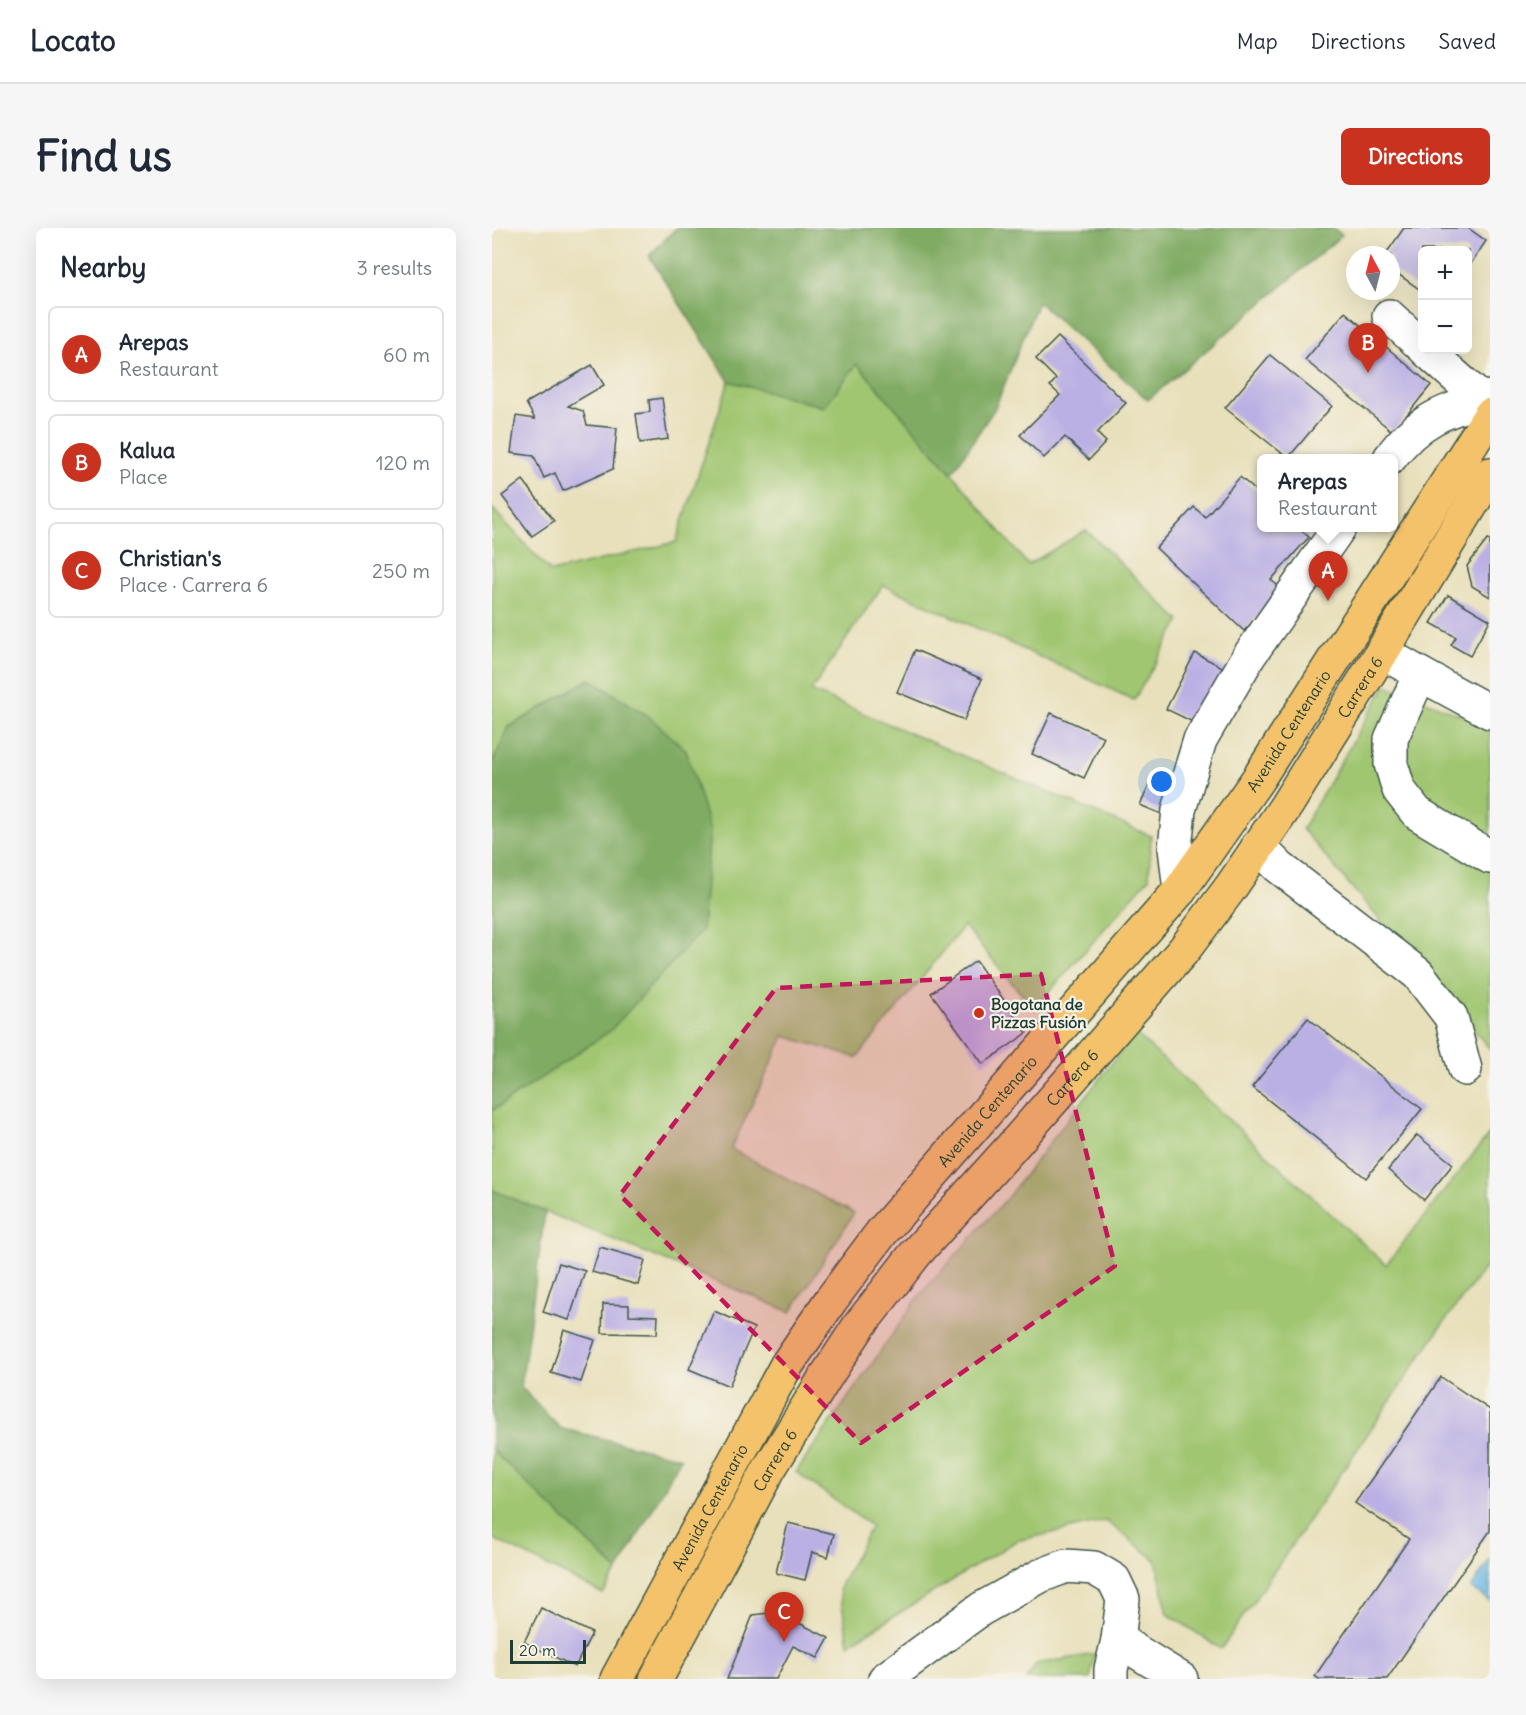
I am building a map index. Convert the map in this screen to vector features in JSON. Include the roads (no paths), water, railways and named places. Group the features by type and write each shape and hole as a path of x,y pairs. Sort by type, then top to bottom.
{"main road":[{"name":"Avenida Centenario","path":"617,1679 786,1366 831,1300 882,1232 1180,890 1258,779 1487,404"},
{"name":"Carrera 6","path":"656,1679 769,1469 859,1326 916,1253 1183,951 1231,887 1382,652 1490,474"}],"street":[{"path":"1389,316 1418,342"},
{"path":"1431,354 1487,404"},
{"path":"1393,454 1420,425 1447,411 1487,404"},
{"path":"1180,890 1175,848 1179,810 1200,740 1249,656 1336,532"},
{"path":"1382,652 1490,712"},
{"path":"1419,674 1391,739 1391,765 1399,790 1417,813 1490,856"},
{"path":"1258,846 1279,867 1418,974 1451,1017 1465,1069"},
{"path":"885,1679 981,1610 1040,1575 1065,1566 1094,1568 1118,1589 1118,1640 1111,1679"},
{"path":"1118,1640 1181,1679"}],"water":[{"path":"1490,1560 1490,1601 1471,1588"}],"place":[{"name":"Kalua","path":"1368,373"},
{"name":"Arepas","path":"1328,601"},
{"name":"Bogotana de Pizzas Fusión","path":"979,1013"},
{"name":"Christian's","path":"784,1642"}]}
